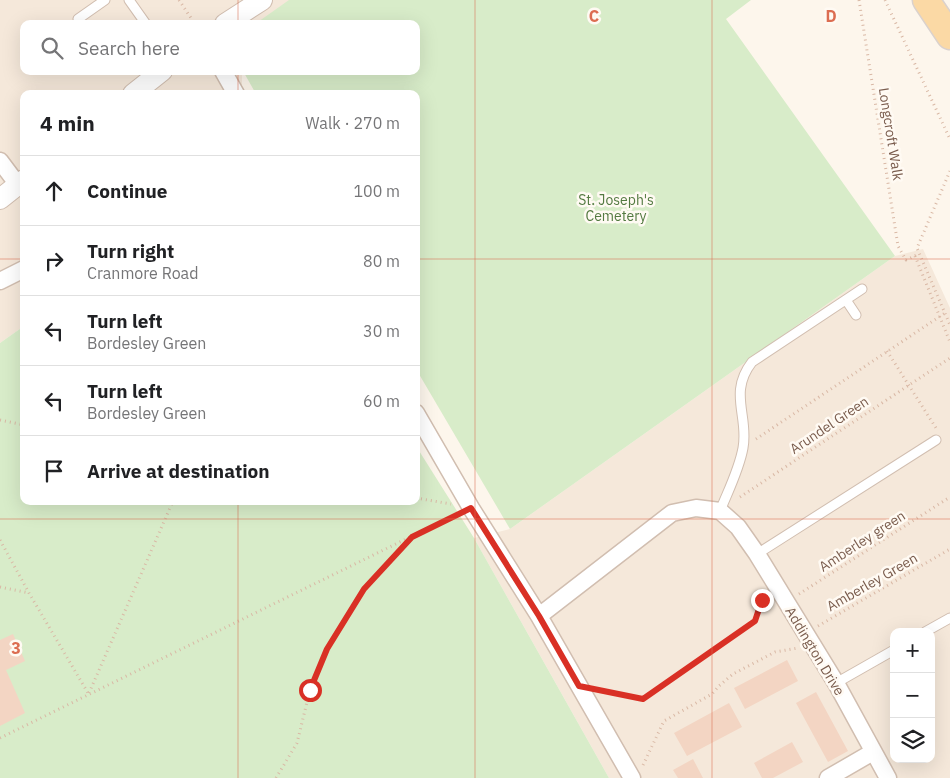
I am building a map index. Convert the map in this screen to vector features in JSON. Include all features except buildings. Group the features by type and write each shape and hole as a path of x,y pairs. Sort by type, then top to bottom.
{"main road":[{"path":"926,0 950,36"}],"street":[{"path":"231,20 262,0"},
{"path":"142,90 158,75"},
{"path":"225,75 234,90"},
{"path":"0,161 20,181"},
{"path":"0,199 20,183"},
{"path":"0,281 20,271"},
{"path":"420,421 471,508 539,616 579,686 636,774"},
{"path":"539,616 672,513 696,508 720,510"},
{"name":"Addington Drive","path":"720,510 738,527 757,554 836,683 888,778"},
{"path":"828,778 873,752"}],"lane":[{"path":"78,19 105,0"},
{"path":"129,0 143,20"},
{"path":"720,510 744,447 740,397 744,372 752,362 862,288"},
{"path":"846,300 856,315"},
{"path":"757,554 938,437"},
{"path":"932,628 950,618"},
{"path":"836,683 890,652"}],"path":[{"path":"179,0 192,20"},
{"name":"Longcroft Walk","path":"859,0 898,246 906,260 917,255"},
{"path":"885,0 950,139"},
{"path":"950,171 917,248 917,255 950,342"},
{"path":"917,255 950,324"},
{"path":"744,447 945,313"},
{"path":"887,351 909,385 938,437"},
{"name":"Arundel Green","path":"720,510 950,358"},
{"path":"0,420 20,424"},
{"name":"Amberley green","path":"786,603 950,498"},
{"path":"420,499 471,508"},
{"path":"89,694 171,505"},
{"path":"0,738 471,508"},
{"path":"276,778 297,743 310,690 327,649 364,589 412,537"},
{"path":"0,540 89,694"},
{"name":"Amberley Green","path":"636,774 664,721 712,694 733,674 776,652 799,648 807,638 950,549"},
{"path":"579,686 643,699 755,621 772,579"},
{"path":"0,587 29,593"}],"shaded area":[{"path":"0,0 295,0 272,20 20,20 20,75 242,75 242,90 20,90 20,329 0,343"},
{"path":"923,249 950,308 950,778 609,778 474,538 510,529 895,256"}],"green space":[{"name":"St. Joseph's Cemetery","path":"289,0 751,0 726,19 895,256 510,529 420,376 420,90 254,90 245,75 420,75 420,20 261,20"},
{"path":"20,329 20,505 420,505 420,452 474,538 609,778 0,778 0,343"}],"route":[{"path":"310,690 327,649 364,589 412,537 471,508 539,616 579,686 643,699 755,621 762,600"}]}
